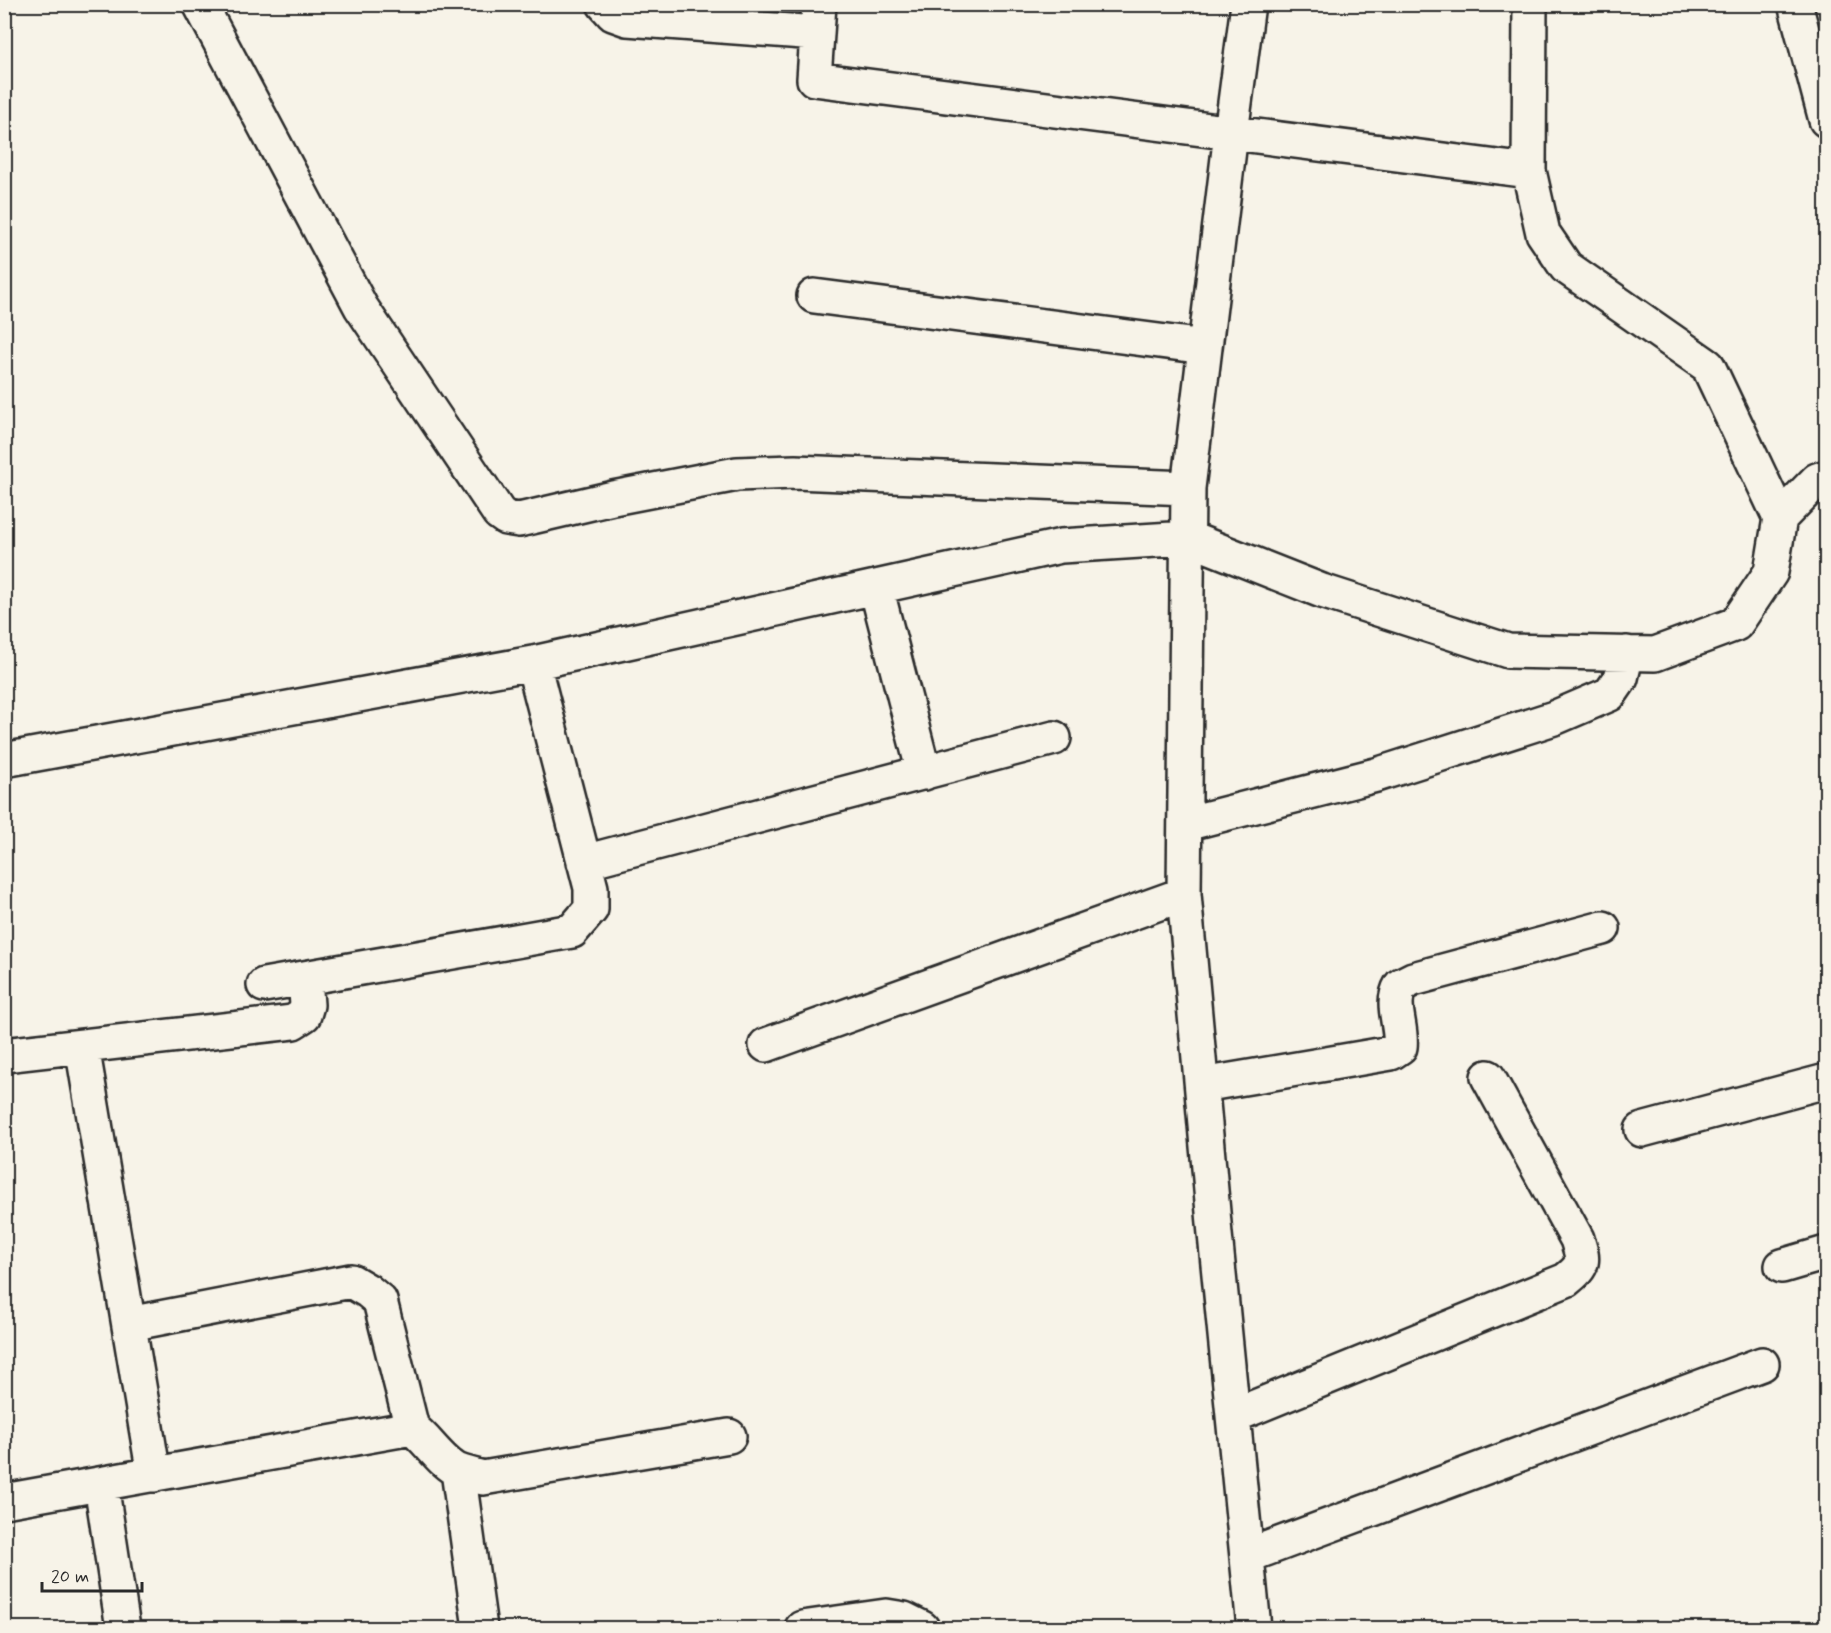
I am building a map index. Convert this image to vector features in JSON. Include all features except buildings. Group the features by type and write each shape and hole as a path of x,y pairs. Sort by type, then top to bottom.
{"street":[{"path":"200,4 361,307 499,513 506,518 519,520 613,498 737,474 795,471 1188,488"},
{"path":"604,4 613,14 627,19 818,19 814,79 1529,171"},
{"path":"1248,4 1230,133 1188,488 1184,894 1254,1629"},
{"path":"1530,4 1529,171 1544,233 1566,267 1708,366 1780,518"},
{"path":"1795,4 1827,120"},
{"path":"814,296 1205,347"},
{"path":"4,760 533,663 1062,546 1188,538 1322,591 1508,651 1655,654 1736,624 1771,572 1780,518 1817,480 1827,477"},
{"path":"876,587 924,773"},
{"path":"1185,824 1376,775 1554,718 1610,694 1621,678 1627,653"},
{"path":"264,985 572,931 591,909 591,888 533,663"},
{"path":"584,862 1054,738"},
{"path":"766,1045 1184,894"},
{"path":"1202,1085 1391,1053 1400,1047 1401,1038 1395,1000 1401,985 1413,979 1603,928"},
{"path":"4,1055 293,1022 304,1015 307,1005 304,978"},
{"path":"82,1046 154,1474"},
{"path":"1233,1416 1566,1280 1578,1270 1583,1258 1577,1239 1488,1077"},
{"path":"1642,1130 1827,1082"},
{"path":"1782,1266 1827,1253"},
{"path":"129,1324 351,1281 380,1301 412,1428 458,1471 483,1478 729,1436"},
{"path":"1247,1556 1762,1364"},
{"path":"4,1502 412,1428"},
{"path":"458,1471 480,1629"},
{"path":"101,1484 123,1629"},
{"path":"802,1629 886,1616 904,1619 922,1629"}]}
